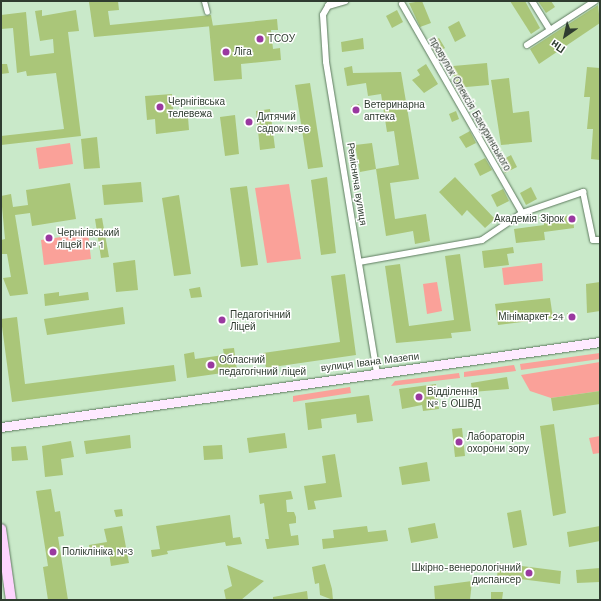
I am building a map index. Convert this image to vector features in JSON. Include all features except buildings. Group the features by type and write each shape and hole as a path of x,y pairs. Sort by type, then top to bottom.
{"main road":[{"name":"вулиця Івана Мазепи","path":"1,427 377,372 600,342"},
{"path":"1,529 11,600"}],"street":[{"path":"204,1 207,12"},
{"name":"Реміснича вулиця","path":"331,1 323,15 326,62 377,372"},
{"path":"327,7 345,1"},
{"path":"532,1 550,30"},
{"path":"526,45 596,1"},
{"name":"провулок Олексія Бакуринського","path":"402,4 522,213"},
{"path":"359,262 482,240 522,213 583,192 593,240 600,240"}],"shaded area":[{"path":"70,143 73,164 39,169 36,148"},
{"path":"289,184 301,259 267,263 255,188"},
{"path":"88,233 91,259 44,265 41,240"},
{"path":"542,263 543,281 504,285 502,268"},
{"path":"437,282 442,311 427,314 423,284"},
{"path":"600,353 600,359 521,370 520,364"},
{"path":"600,362 600,391 551,398 530,391 521,375"},
{"path":"514,365 516,371 464,377 464,372"},
{"path":"459,373 460,378 391,386 395,381"},
{"path":"350,387 351,393 293,402 293,396"},
{"path":"600,436 600,453 593,454 589,438"}],"place":[{"name":"ТСОУ","path":"260,39"},
{"name":"Ліга","path":"226,52"},
{"name":"Чернігівська телевежа","path":"160,107"},
{"name":"Ветеринарна аптека","path":"356,110"},
{"name":"Дитячий садок №56","path":"249,122"},
{"name":"Академія Зірок","path":"572,219"},
{"name":"Чернігівський ліцей № 1","path":"49,238"},
{"name":"Мінімаркет 24","path":"572,317"},
{"name":"Педагогічний Ліцей","path":"222,320"},
{"name":"Обласний педагогічний ліцей","path":"211,365"},
{"name":"Відділення № 5 ОШВД","path":"419,397"},
{"name":"Лабораторія охорони зору","path":"459,442"},
{"name":"Поліклініка №3","path":"53,552"},
{"name":"Шкірно-венерологічний диспансер","path":"529,573"}]}
